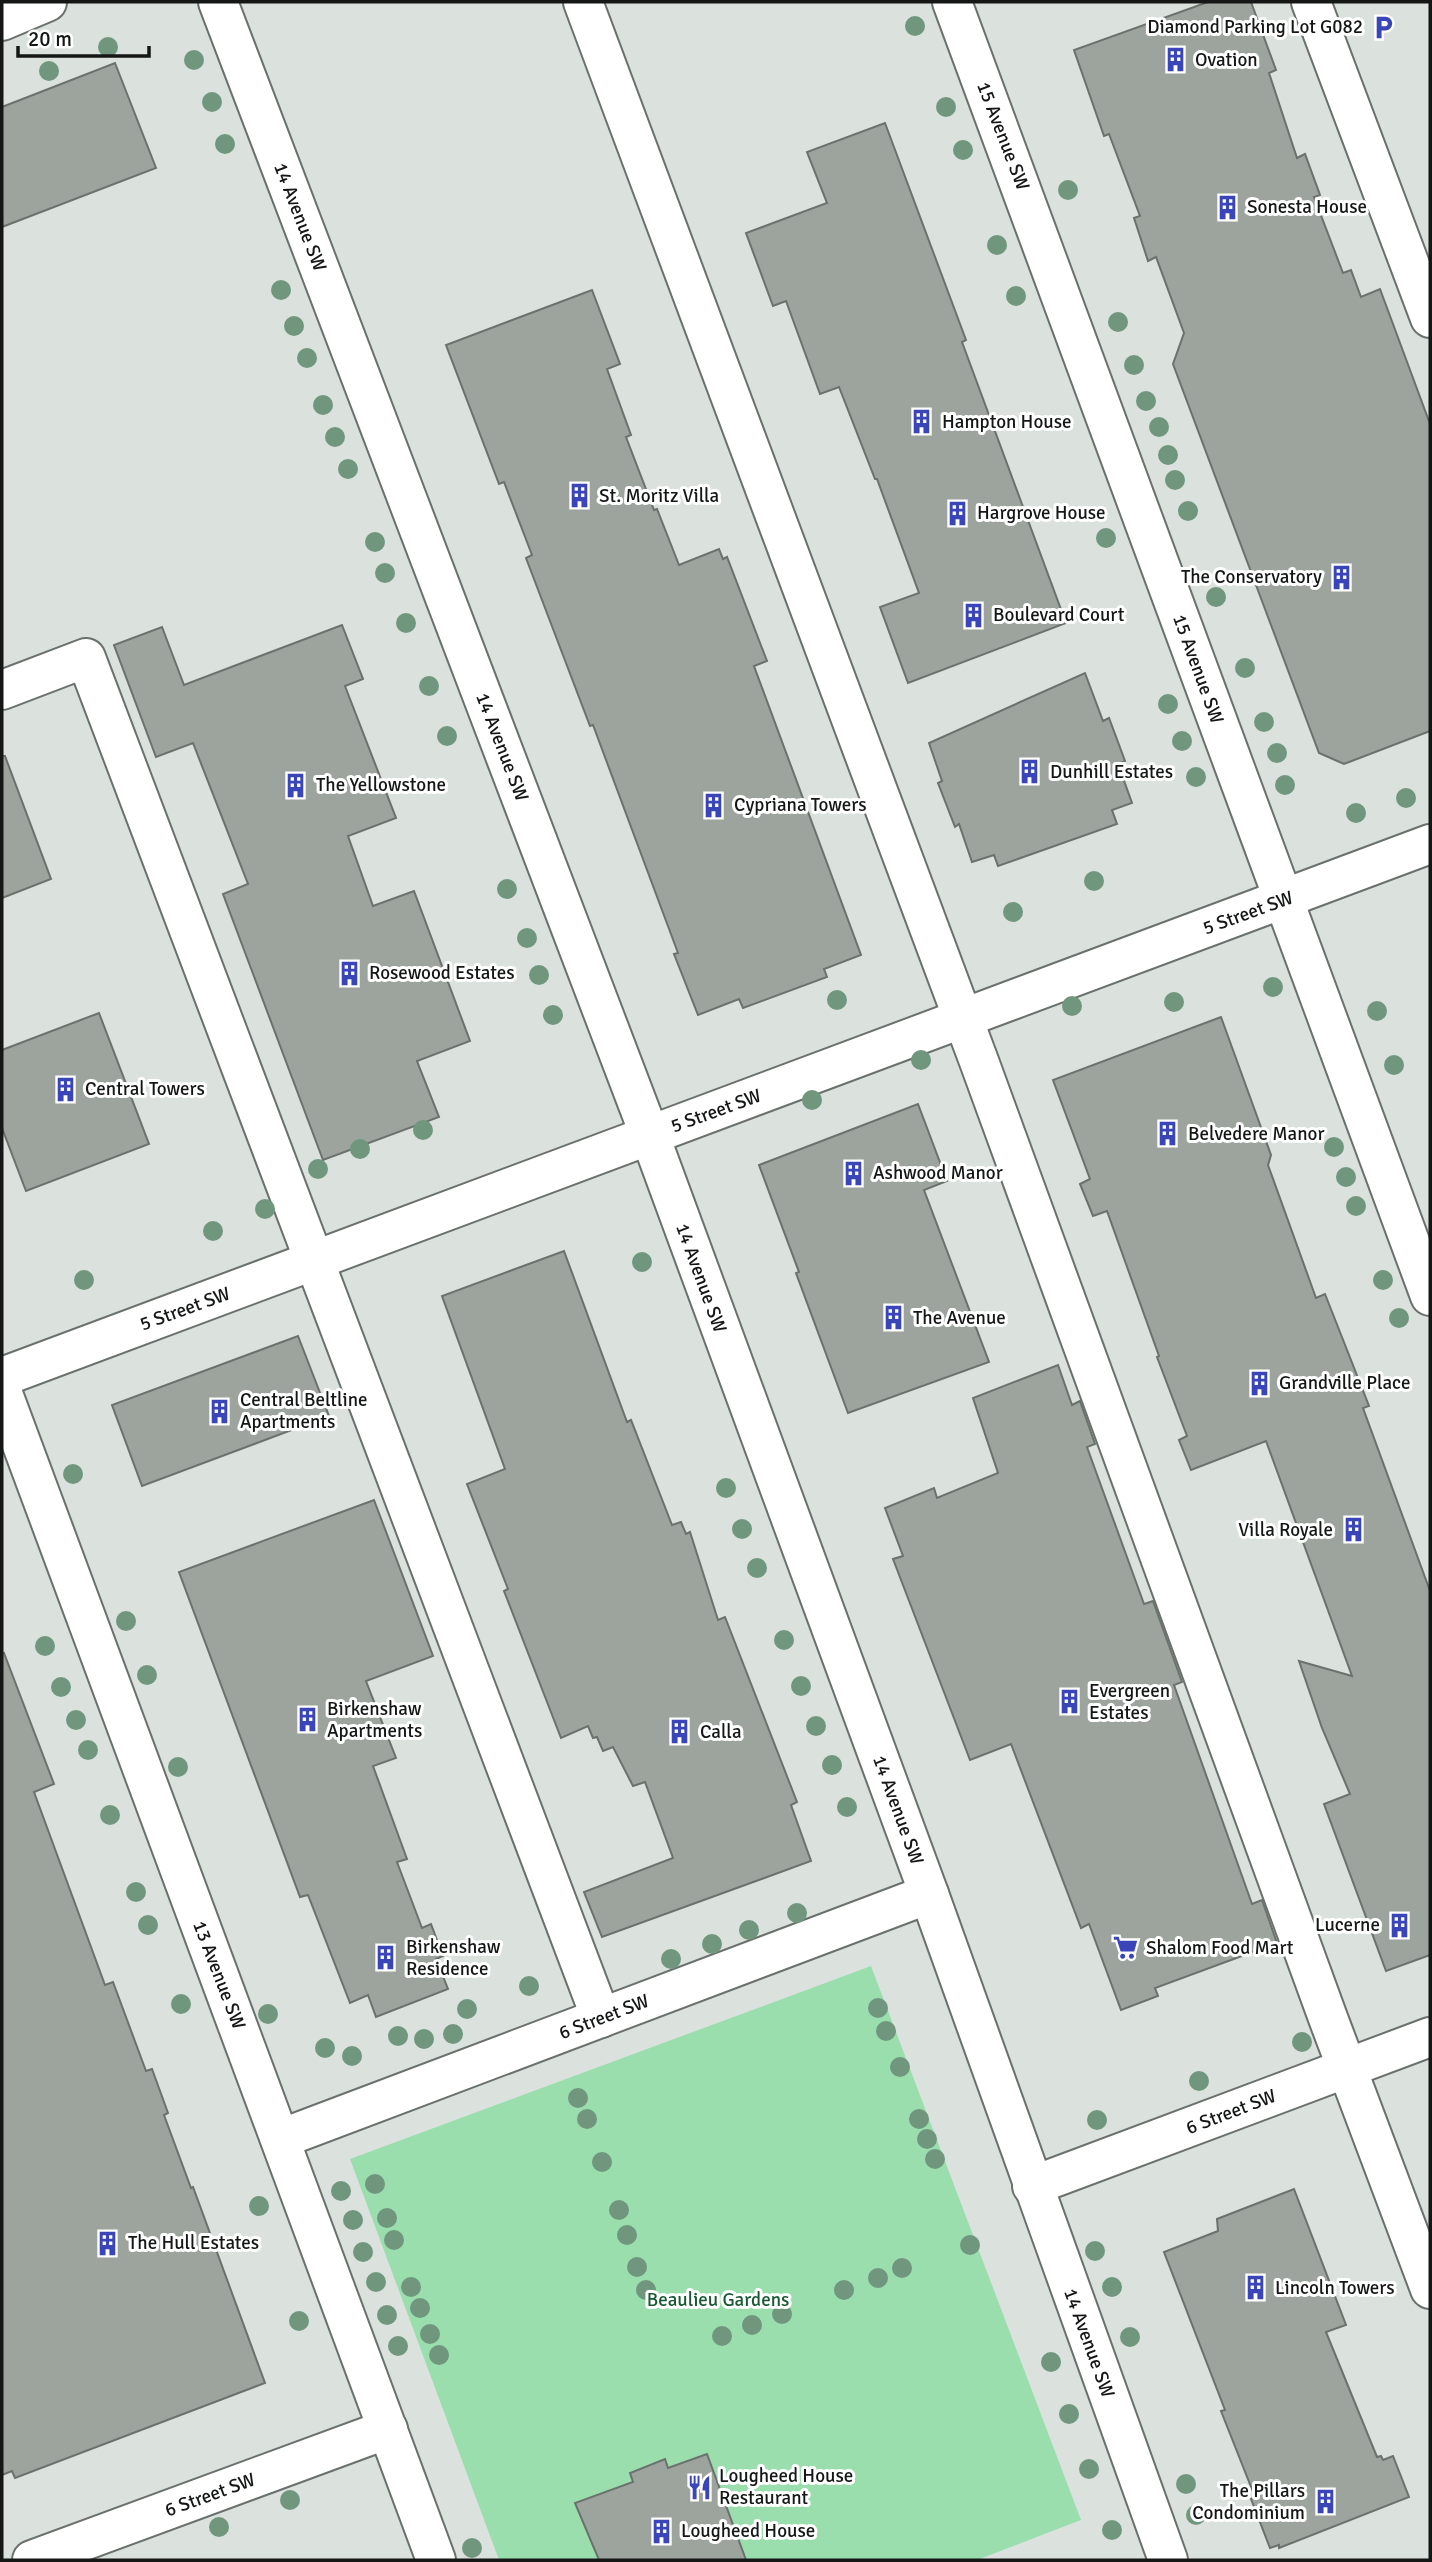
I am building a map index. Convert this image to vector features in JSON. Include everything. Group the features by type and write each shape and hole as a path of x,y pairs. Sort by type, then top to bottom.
{"street":[{"path":"2,21 47,2"},
{"name":"14 Avenue SW","path":"218,2 650,1136 929,1894 1168,2560"},
{"path":"583,2 963,1019 1430,2289"},
{"name":"15 Avenue SW","path":"952,2 1430,1296"},
{"path":"1311,2 1430,318"},
{"path":"2,690 86,657 601,2018"},
{"name":"5 Street SW","path":"2,1377 1430,844"},
{"name":"13 Avenue SW","path":"2,1391 436,2560"},
{"name":"6 Street SW","path":"280,2139 929,1894"},
{"name":"6 Street SW","path":"1032,2186 1430,2037"},
{"name":"6 Street SW","path":"48,2558 388,2429"}],"green space":[{"name":"Beaulieu Gardens","path":"871,1966 1081,2520 977,2560 499,2560 350,2159"}],"building":[{"name":"The Conservatory","path":"1208,2 1251,2 1276,70 1269,73 1297,158 1305,154 1320,195 1314,197 1343,273 1351,270 1361,297 1380,289 1430,424 1430,731 1344,764 1319,753 1173,364 1184,333 1156,257 1148,261 1134,218 1140,216 1109,134 1104,136 1074,50"},
{"path":"115,63 156,168 2,227 2,107"},
{"path":"885,123 966,340 962,342 1066,623 908,683 880,607 919,593 877,479 839,387 820,394 786,301 773,306 746,233 827,203 807,152"},
{"path":"592,290 620,364 607,369 631,435 626,437 679,565 719,549 723,559 727,557 767,661 754,666 861,955 824,969 827,977 743,1008 739,999 698,1015 674,954 678,953 593,725 590,726 526,558 532,555 504,482 499,484 446,345"},
{"path":"342,625 363,679 345,686 396,818 348,836 373,906 414,891 470,1041 417,1061 439,1117 323,1160 223,894 248,884 193,743 156,757 114,645 162,627 184,685"},
{"name":"Dunhill Estates","path":"1085,673 1103,721 1109,718 1125,761 1118,764 1132,803 1112,810 1117,824 998,866 994,855 972,862 959,824 955,827 938,783 942,781 929,743"},
{"path":"2,756 5,756 51,879 2,898"},
{"name":"Central Towers","path":"99,1013 149,1144 26,1191 2,1128 2,1050"},
{"path":"1221,1017 1271,1155 1268,1165 1316,1298 1325,1294 1369,1406 1363,1408 1430,1591 1430,1955 1386,1971 1324,1804 1350,1794 1322,1728 1299,1661 1352,1676 1266,1441 1191,1470 1179,1440 1187,1436 1107,1211 1093,1216 1080,1184 1090,1179 1053,1080"},
{"path":"918,1104 947,1181 924,1190 989,1362 848,1413 759,1165"},
{"path":"564,1251 627,1422 631,1420 672,1525 681,1522 686,1534 690,1532 718,1620 725,1617 797,1802 791,1805 811,1861 602,1937 584,1892 673,1858 645,1782 633,1786 613,1747 603,1751 588,1726 561,1738 504,1591 508,1589 467,1484 505,1469 442,1296"},
{"name":"Central Beltline Apartments","path":"298,1336 329,1416 142,1486 112,1405"},
{"name":"Evergreen Estates","path":"1058,1365 1072,1405 1080,1401 1095,1444 1087,1447 1144,1604 1153,1601 1182,1682 1174,1685 1252,1904 1262,1900 1277,1943 1155,1988 1158,1996 1121,2010 1089,1924 1081,1928 1011,1744 970,1760 893,1559 903,1556 885,1508 934,1488 937,1498 998,1473 973,1398"},
{"name":"Birkenshaw Apartments","path":"374,1500 433,1656 366,1681 396,1758 373,1766 407,1859 397,1862 422,1928 431,1924 443,1956 436,1959 448,1989 376,2017 368,1995 350,2003 308,1895 300,1897 179,1572"},
{"name":"The Hull Estates","path":"4,1653 54,1784 34,1792 105,1985 113,1982 146,2071 152,2069 168,2113 164,2115 265,2383 15,2478 12,2471 2,2475"},
{"path":"1294,2189 1346,2325 1326,2332 1377,2457 1381,2456 1383,2460 1393,2456 1409,2497 1279,2548 1279,2545 1270,2548 1251,2499 1255,2497 1221,2411 1225,2410 1164,2252 1218,2231 1217,2219"},
{"name":"Lougheed House","path":"707,2454 746,2560 599,2560 575,2503 633,2482 630,2473 665,2459 668,2468"}],"place":[{"name":"Diamond Parking Lot G082","path":"1383,27"},
{"name":"Ovation","path":"1175,60"},
{"name":"Sonesta House","path":"1227,207"},
{"name":"Hampton House","path":"922,422"},
{"name":"St. Moritz Villa","path":"579,496"},
{"name":"Hargrove House","path":"957,513"},
{"name":"The Conservatory","path":"1342,577"},
{"name":"Boulevard Court","path":"973,615"},
{"name":"Dunhill Estates","path":"1030,772"},
{"name":"The Yellowstone","path":"296,785"},
{"name":"Cypriana Towers","path":"714,805"},
{"name":"Rosewood Estates","path":"349,973"},
{"name":"Central Towers","path":"65,1089"},
{"name":"Belvedere Manor","path":"1168,1134"},
{"name":"Ashwood Manor","path":"853,1173"},
{"name":"The Avenue","path":"893,1318"},
{"name":"Grandville Place","path":"1259,1383"},
{"name":"Central Beltline Apartments","path":"220,1411"},
{"name":"Villa Royale","path":"1353,1530"},
{"name":"Evergreen Estates","path":"1069,1702"},
{"name":"Birkenshaw Apartments","path":"307,1720"},
{"name":"Calla","path":"680,1732"},
{"name":"Lucerne","path":"1400,1925"},
{"name":"Shalom Food Mart","path":"1126,1948"},
{"name":"Birkenshaw Residence","path":"386,1958"},
{"name":"The Hull Estates","path":"108,2243"},
{"name":"Lincoln Towers","path":"1255,2288"},
{"name":"Lougheed House Restaurant","path":"699,2487"},
{"name":"The Pillars Condominium","path":"1325,2502"},
{"name":"Lougheed House","path":"661,2531"}]}
